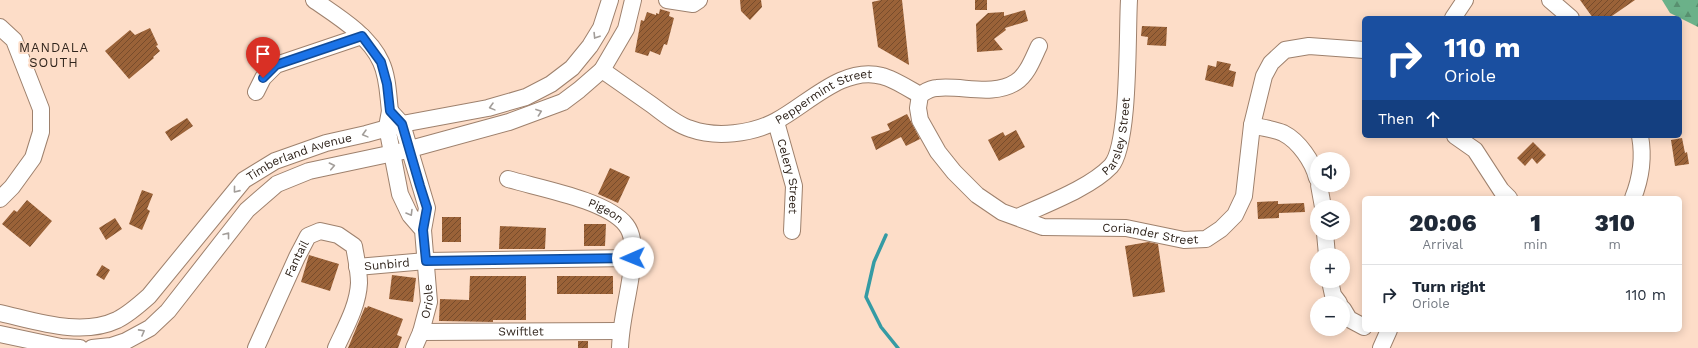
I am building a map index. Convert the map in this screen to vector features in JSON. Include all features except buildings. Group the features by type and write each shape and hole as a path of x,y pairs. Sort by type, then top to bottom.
{"street":[{"path":"314,0 362,36 381,62 387,84 390,111 395,126 391,154 400,194 410,215 423,230"},
{"name":"Timberland Avenue","path":"0,313 62,326 96,327 117,320 135,309 149,296 244,180 275,161 326,143 395,126 488,108 526,97 551,84 572,68 590,46 601,28 610,0"},
{"name":"Timberland Avenue","path":"92,348 111,346 126,341 150,328 168,311 248,210 277,184 309,171 391,154 509,122 563,102 602,70 626,30 633,0"},
{"path":"667,0 693,4 699,0"},
{"name":"Parsley Street","path":"1018,217 1090,182 1111,165 1117,155 1124,120 1129,0"},
{"path":"1454,16 1465,0"},
{"path":"1550,0 1569,16"},
{"path":"0,27 14,40 41,109 41,132 33,158 12,187 0,199"},
{"path":"256,92 263,78 276,65 362,36"},
{"path":"920,95 936,88 980,90 1000,88 1016,82 1028,70 1039,46"},
{"name":"Coriander Street","path":"920,95 918,108 920,120 938,152 954,172 977,195 1002,212 1043,227 1126,228 1184,240 1206,239 1221,229 1235,215 1244,196 1252,125 1264,76 1271,63 1285,50 1309,46 1362,50"},
{"name":"Peppermint Street","path":"602,70 665,115 690,129 710,133 741,133 776,122 827,87 851,76 867,74 882,76 920,95"},
{"name":"Celery Street","path":"776,122 794,186 792,231"},
{"path":"1252,125 1283,133 1298,143 1310,161"},
{"name":"Oriole","path":"395,126 408,149 427,208 423,230 429,302 421,332 414,348"},
{"path":"1458,138 1475,150 1501,190 1507,196"},
{"path":"1634,196 1642,167 1640,138"},
{"name":"Pigeon","path":"508,179 564,194 606,209 626,225 632,238 633,258 620,331 620,348"},
{"name":"Fantail","path":"256,348 308,236 320,230 338,235 354,246 357,267 359,284 355,304 336,348"},
{"name":"Sunbird","path":"357,267 426,261 633,258"},
{"path":"1350,320 1362,326"},
{"name":"Swiftlet","path":"421,332 620,331"},
{"path":"1373,332 1385,339"},
{"path":"0,334 60,347 80,348"}],"green space":[{"path":"1662,0 1698,0 1698,27 1682,19 1682,16 1676,16 1670,13"}],"waterway":[{"path":"886,235 874,262 866,297 881,327 898,348"}],"district":[{"name":"MANDALA SOUTH","path":"54,54"}],"route":[{"path":"263,78 276,65 362,36 373,49 381,62 387,84 390,111 402,124 408,149 427,208 423,230 426,261 633,258"}]}
